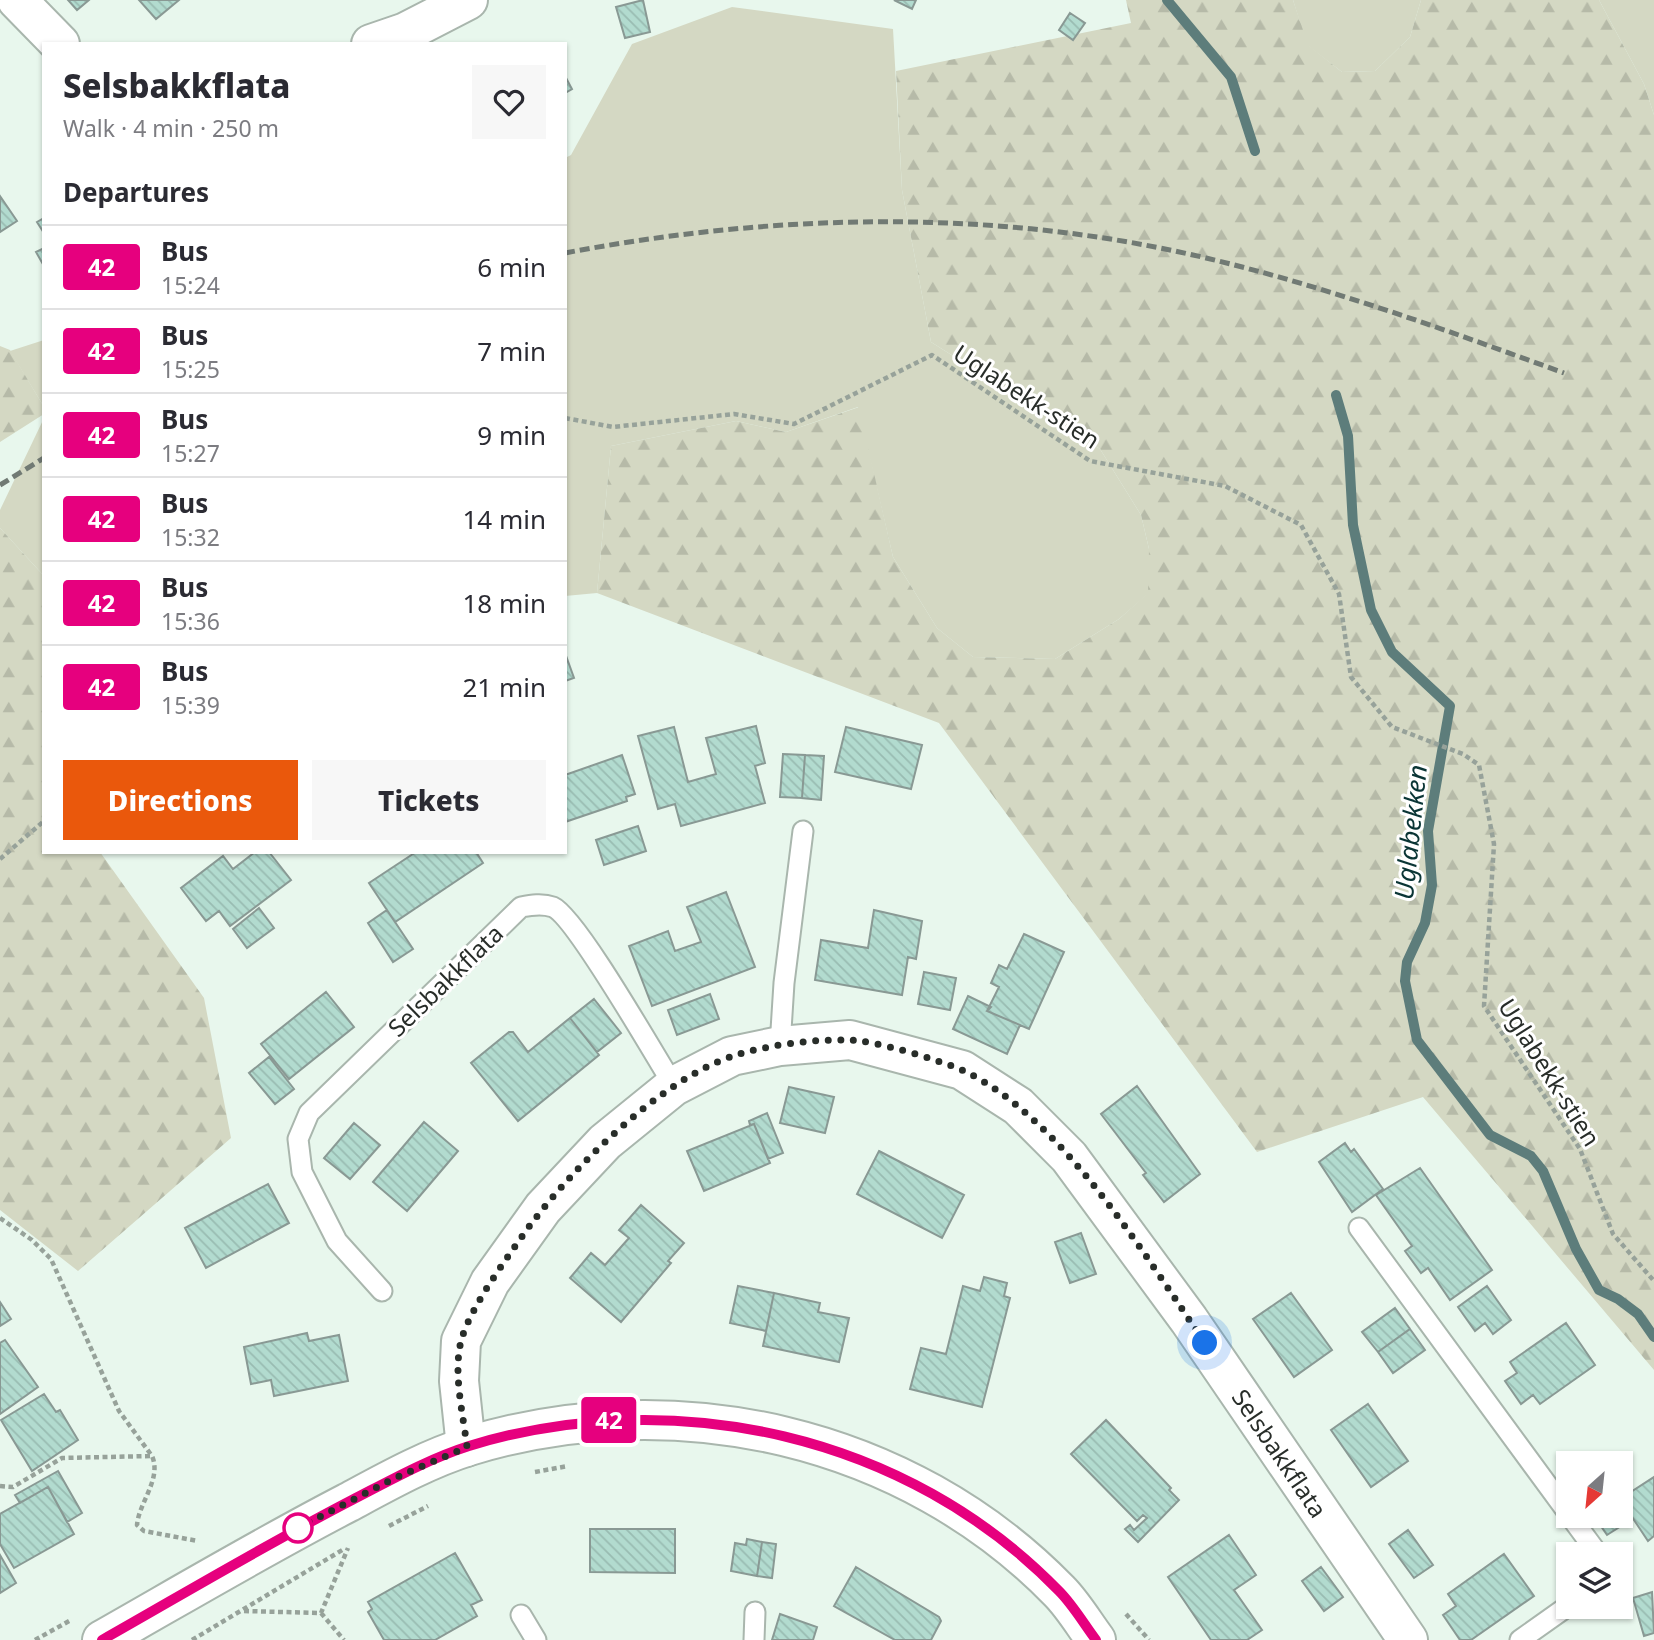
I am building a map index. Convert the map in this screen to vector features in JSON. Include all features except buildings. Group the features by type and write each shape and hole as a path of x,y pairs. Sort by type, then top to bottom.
{"street":[{"path":"17,0 58,42"},
{"path":"377,42 406,32 468,0"},
{"name":"Selsbakkflata","path":"467,1447 459,1381 461,1341 490,1282 543,1208 605,1142 674,1086 732,1056 780,1046 850,1040 903,1052 962,1070 1018,1105 1069,1157 1109,1208 1408,1640"},
{"path":"102,1640 317,1518 395,1478 467,1447 546,1426 624,1418 723,1423 782,1433 901,1477 961,1510 1017,1552 1061,1592 1096,1640"}],"lane":[{"path":"780,1046 784,983 803,831"},
{"name":"Selsbakkflata","path":"382,1291 337,1241 302,1172 298,1139 309,1112 521,907 540,904 555,908 586,946 674,1086"},
{"path":"1359,1228 1556,1496"},
{"path":"754,1640 755,1612"},
{"path":"1520,1640 1556,1614"},
{"path":"522,1615 536,1640"}],"path":[{"name":"Uglabekk-stien","path":"567,418 613,427 734,414 794,424 932,355 1090,461 1225,486 1301,525 1339,594 1351,677 1392,727 1463,754 1479,765 1494,844 1484,1006 1580,1149 1613,1234 1654,1281"},
{"path":"0,859 42,823"},
{"path":"0,1218 32,1240 51,1259 119,1411 152,1456 155,1463 153,1481 138,1512 136,1525 144,1531 206,1542"},
{"path":"0,1486 13,1487 62,1458 152,1456"},
{"path":"526,1473 578,1464"},
{"path":"383,1529 439,1500"},
{"path":"192,1640 360,1541"},
{"path":"321,1613 348,1547"},
{"path":"244,1611 321,1613 344,1640"}],"green space":[{"path":"1126,0 1293,0 1308,45 1342,72 1375,71 1410,37 1421,0 1599,0 1644,84 1654,115 1654,1370 1423,1097 1257,1152 939,723 597,593 611,446 736,421 786,432 859,407 893,557 937,628 973,657 1055,659 1119,619 1148,593 1149,549 1141,515 1100,449 931,342 902,190 896,71 1131,23"},
{"path":"1293,0 1421,0 1410,37 1375,71 1342,72 1307,45"},
{"path":"1599,0 1654,0 1654,115 1644,84"},
{"path":"732,7 893,29 902,190 931,342 1100,449 1141,515 1149,549 1149,593 1119,619 1055,659 973,657 937,628 893,557 858,407 786,432 736,421 611,446 597,593 567,596 567,157 571,155 632,44"},
{"path":"42,341 42,404 10,351"},
{"path":"0,346 10,350 42,404 42,415 0,442"},
{"path":"42,422 42,574 0,528 0,510"},
{"path":"0,528 42,574 42,854 101,854 204,998 231,1138 78,1271 0,1210"}],"waterway":[{"name":"Uglabekken","path":"1167,0 1231,77 1255,151"},
{"name":"Uglabekken","path":"1336,395 1348,436 1353,525 1371,610 1392,652 1450,706 1428,831 1432,885 1425,923 1407,962 1405,981 1417,1040 1490,1135 1531,1156 1543,1171 1576,1249 1599,1290 1618,1299 1638,1314 1654,1337"}],"railway":[{"path":"567,253 725,230 805,224 967,224 1047,230 1206,258 1297,282 1386,310 1564,373"},
{"path":"0,485 42,459"}],"bus line":[{"name":"42","path":"102,1640 317,1518 443,1457 467,1447 546,1426 624,1418 723,1423 782,1433 837,1450 901,1477 961,1510 1017,1552 1061,1592 1096,1640"}],"route":[{"path":"298,1528 296,1530 395,1478 467,1447 459,1381 461,1341 490,1282 543,1208 605,1142 674,1086 732,1056 780,1046 850,1040 903,1052 962,1070 1018,1105 1069,1157 1101,1197 1205,1343"}]}
